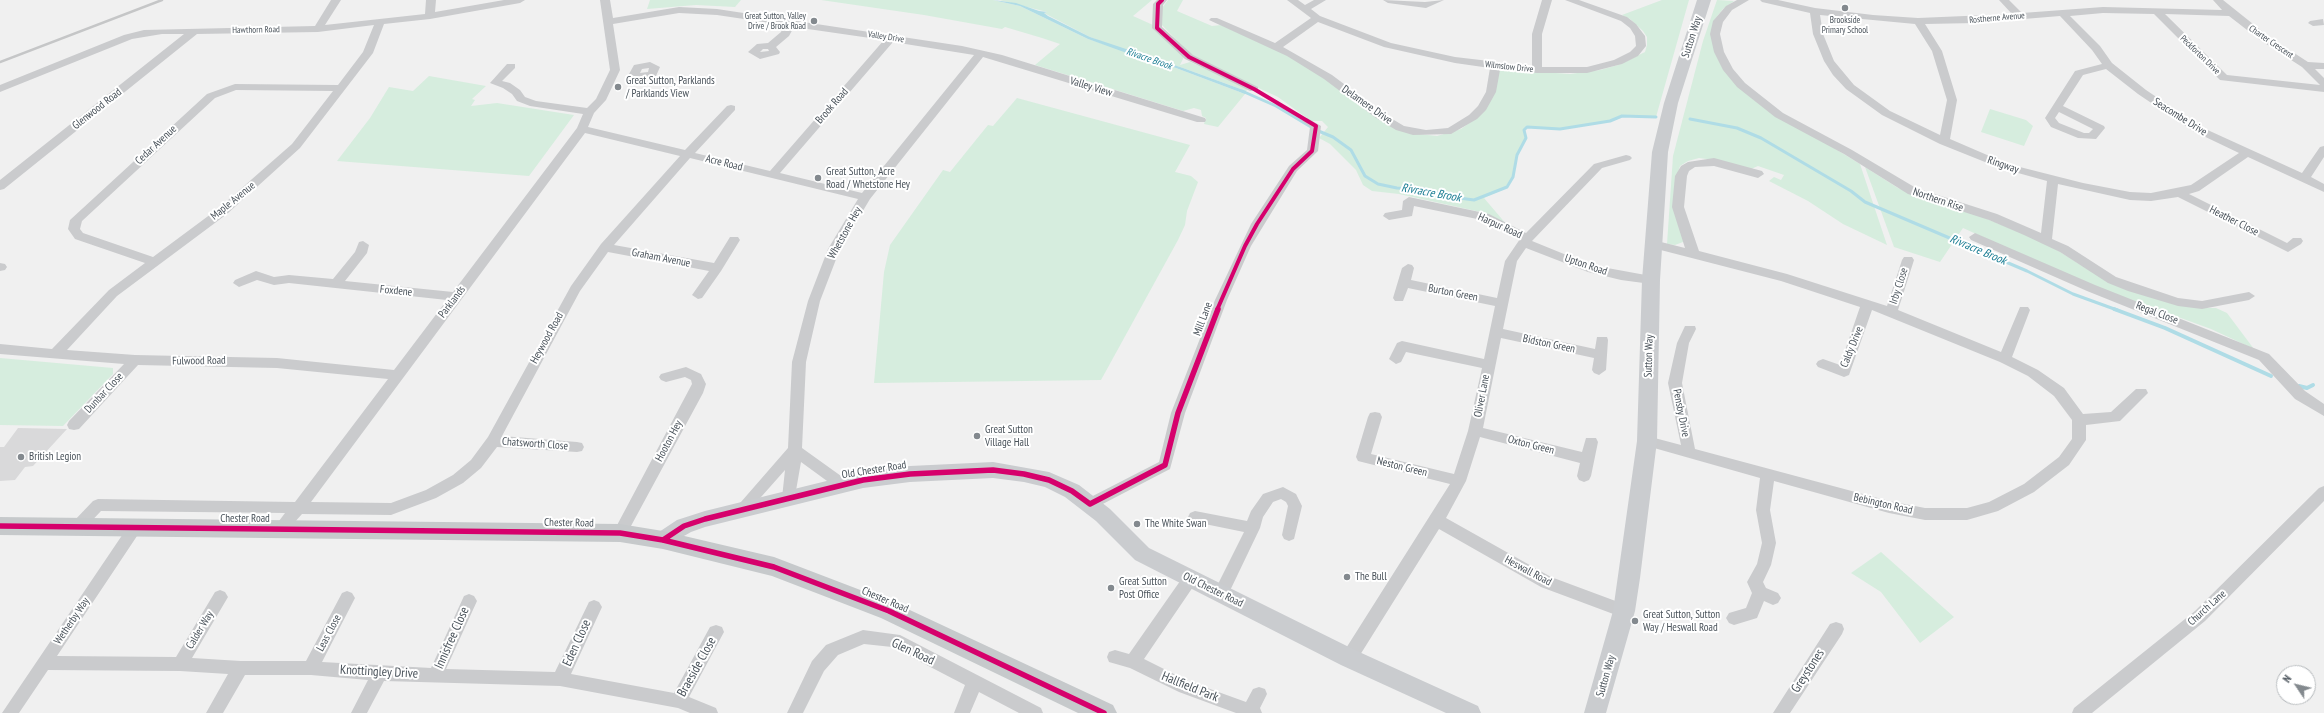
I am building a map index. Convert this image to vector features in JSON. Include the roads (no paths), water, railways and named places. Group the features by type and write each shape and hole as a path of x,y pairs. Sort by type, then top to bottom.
{"main road":[{"name":"Sutton Way","path":"1596,713 1624,611 1630,578 1647,441 1651,280 1660,152 1671,102 1704,0"},
{"name":"Old Chester Road","path":"663,540 684,526 741,510 843,485 910,474 993,470 1024,474 1049,480 1072,491 1090,504 1142,554 1349,658 1470,713"},
{"name":"Chester Road","path":"0,526 78,526 134,529 280,529 620,533 663,540 774,567 889,611 1104,713"}],"street":[{"path":"318,29 336,0"},
{"path":"430,16 431,0"},
{"path":"605,0 615,70 635,69"},
{"path":"1162,0 1158,4 1157,28 1190,57 1254,89"},
{"name":"Wilmslow Drive","path":"1292,0 1317,18 1388,45 1455,60 1496,66 1537,70 1586,70 1618,62 1634,54 1641,46 1640,36 1633,26 1624,19 1570,0"},
{"path":"1304,9 1321,0"},
{"path":"1388,0 1426,5 1439,0"},
{"path":"1537,70 1537,34 1547,0"},
{"name":"Northern Rise","path":"1744,0 1729,8 1718,21 1716,42 1723,62 1734,77 1769,108 1848,152 1912,191 1993,217 2046,240 2112,280 2149,295 2202,305 2216,304 2249,296"},
{"name":"Rostherne Avenue","path":"1765,0 1815,11 1873,18 1918,21 1976,20 2061,12 2103,10 2231,13"},
{"path":"2004,0 2019,16"},
{"path":"2094,0 2103,10"},
{"name":"Charter Crescent","path":"2218,0 2231,13 2264,38 2306,65 2324,84"},
{"name":"Hawthorn Road","path":"0,89 128,37 162,31 318,29 430,16 514,1"},
{"name":"Valley Drive","path":"608,22 678,10 717,12 792,22 981,53"},
{"name":"Ringway","path":"1815,11 1818,34 1829,61 1837,73 1861,96 1886,113 1944,142 2004,166 2053,180 2130,196 2151,197 2179,193 2207,181 2246,153"},
{"name":"Seacombe Drive","path":"2061,12 2096,48 2108,65 2132,85 2197,129 2324,188"},
{"name":"Peckforton Drive","path":"2157,12 2217,73 2224,78 2324,89"},
{"path":"1276,47 1317,18"},
{"name":"Delamere Drive","path":"1214,20 1291,54 1328,77 1380,116 1400,128 1426,133 1451,131 1473,117 1482,108 1491,92 1496,66"},
{"path":"1918,21 1937,51 1946,75 1952,100 1944,142"},
{"path":"771,46 785,34 792,22"},
{"name":"Maple Avenue","path":"56,353 113,293 223,211 296,146 368,53 380,23"},
{"name":"Glenwood Road","path":"0,186 194,31"},
{"name":"Brook Road","path":"772,175 891,38"},
{"name":"Valley View","path":"981,53 1201,120"},
{"name":"Whetstone Hey","path":"789,498 795,450 799,362 814,301 834,249 865,197 981,53"},
{"path":"2058,108 2079,73 2108,65"},
{"path":"2306,65 2324,66"},
{"path":"511,66 495,83 512,88 521,99 530,103 589,112"},
{"name":"Parklands","path":"280,529 299,507 582,129 589,112 601,100 615,70"},
{"name":"Cedar Avenue","path":"154,262 78,236 74,229 76,220 211,96 235,87 342,88"},
{"name":"Heywood Road","path":"337,508 392,509 431,494 458,479 476,464 493,441 575,289 605,248 648,196 731,108"},
{"name":"Mill Lane","path":"1090,504 1165,465 1178,413 1221,300 1245,246 1257,224 1293,169 1312,151 1316,126 1307,121"},
{"name":"Acre Road","path":"582,129 865,197"},
{"path":"2304,179 2324,149"},
{"name":"Oliver Lane","path":"1349,658 1437,520 1459,481 1475,432 1511,261 1526,240 1598,166 1604,163 1626,158"},
{"path":"1692,253 1678,207 1681,176 1685,168 1692,164 1714,162 1758,174"},
{"path":"2046,240 2053,180"},
{"name":"Heather Close","path":"2179,193 2290,249"},
{"name":"Harpur Road","path":"1389,216 1408,212 1409,201 1484,217 1526,240"},
{"name":"Regal Close","path":"1975,237 2091,288 2264,357 2300,395 2324,411"},
{"path":"698,295 734,240"},
{"name":"Upton Road","path":"1526,240 1588,268 1621,276 1651,280"},
{"path":"1653,244 1783,277 1868,303 1891,312 2005,359 2033,373 2058,392 2079,419 2092,420 2115,417 2141,393"},
{"path":"336,284 361,253 363,245"},
{"name":"Graham Avenue","path":"605,248 717,268"},
{"name":"Irby Close","path":"1891,312 1908,260"},
{"path":"1399,298 1408,268"},
{"name":"Foxdene","path":"239,283 258,271 274,281 289,279 456,298"},
{"name":"Burton Green","path":"1404,283 1502,303"},
{"name":"Caldy Drive","path":"1822,364 1844,372 1868,303"},
{"path":"2005,359 2024,310"},
{"name":"Pensby Drive","path":"1689,451 1676,383 1683,343 1690,329"},
{"name":"Bidston Green","path":"1497,332 1601,355"},
{"path":"1599,370 1602,340"},
{"path":"1396,359 1402,346 1488,365"},
{"name":"Fulwood Road","path":"0,349 135,360 270,363 397,375"},
{"name":"Dunbar Close","path":"74,425 135,360"},
{"name":"Hooton Hey","path":"620,533 696,393 699,384 696,377 686,372 666,377"},
{"name":"Neston Green","path":"1375,417 1363,458 1459,481"},
{"name":"Bebington Road","path":"1647,441 1689,451 1889,507 1925,514 1967,514 1993,507 2029,488 2064,461 2079,440 2079,419"},
{"name":"Oxton Green","path":"1475,432 1587,459"},
{"name":"Chatsworth Close","path":"493,441 577,447"},
{"path":"1584,476 1591,442"},
{"path":"741,510 795,450 843,485"},
{"path":"1734,618 1752,613 1766,596 1756,582 1764,566 1769,543 1763,510 1768,474"},
{"name":"Church Lane","path":"2080,713 2200,616 2324,492"},
{"path":"1221,594 1253,528 1256,515 1268,498 1283,493 1292,498 1295,506 1289,535"},
{"name":"Chester Road","path":"78,526 98,505 337,508"},
{"path":"1195,517 1253,528"},
{"name":"Heswall Road","path":"1437,520 1546,582 1624,611"},
{"name":"Wetherby Way","path":"7,711 44,663 134,529"},
{"path":"1133,662 1190,579"},
{"name":"Calder Way","path":"180,664 220,597"},
{"name":"Leas Close","path":"311,668 347,598"},
{"name":"Innisfree Close","path":"436,674 468,601"},
{"name":"Eden Close","path":"560,679 594,607"},
{"name":"Greystones","path":"1781,713 1836,629"},
{"name":"Braeside Close","path":"678,702 716,632"},
{"name":"Glen Road","path":"795,713 818,666 832,650 863,637 894,640 1035,713"},
{"name":"Hallfield Park","path":"1115,657 1133,662 1185,687 1206,693 1252,712 1259,694"},
{"name":"Knottingley Drive","path":"44,663 180,664 241,668 311,668 380,674 436,674 560,679 678,702 710,713"},
{"path":"214,713 241,668"},
{"path":"359,713 380,674"},
{"path":"962,713 974,682"}],"water":[{"path":"993,0 1016,3 1039,11 1047,12 1044,13 1090,37 1246,91 1245,94 1176,68 1088,39 1020,6"}],"waterway":[{"name":"Rivacre Brook","path":"1242,91 1276,106 1311,127"},
{"name":"Rivracre Brook","path":"1316,130 1333,137 1351,150 1365,176 1378,184 1397,188 1425,189 1452,197 1474,200 1507,187 1513,177 1517,155 1526,138 1524,130 1527,127 1560,129 1610,121 1622,116 1656,117"},
{"name":"Rivracre Brook","path":"1690,119 1737,128 1761,138 1851,191 1865,202 2027,271 2073,294 2117,310"},
{"name":"Rivracre Brook","path":"2114,309 2165,328 2271,376"},
{"name":"Rivracre Brook","path":"2299,386 2307,388 2313,385"}],"railway":[{"path":"0,62 162,0"}],"place":[{"name":"Brookside Primary School","path":"1845,8"},
{"name":"Great Sutton, Valley Drive / Brook Road","path":"814,21"},
{"name":"Great Sutton, Parklands / Parklands View","path":"618,87"},
{"name":"Great Sutton, Acre Road / Whetstone Hey","path":"818,178"},
{"name":"Great Sutton Village Hall","path":"977,436"},
{"name":"British Legion","path":"21,457"},
{"name":"The White Swan","path":"1137,524"},
{"name":"The Bull","path":"1347,577"},
{"name":"Great Sutton Post Office","path":"1111,588"},
{"name":"Great Sutton, Sutton Way / Heswall Road","path":"1635,621"}]}
